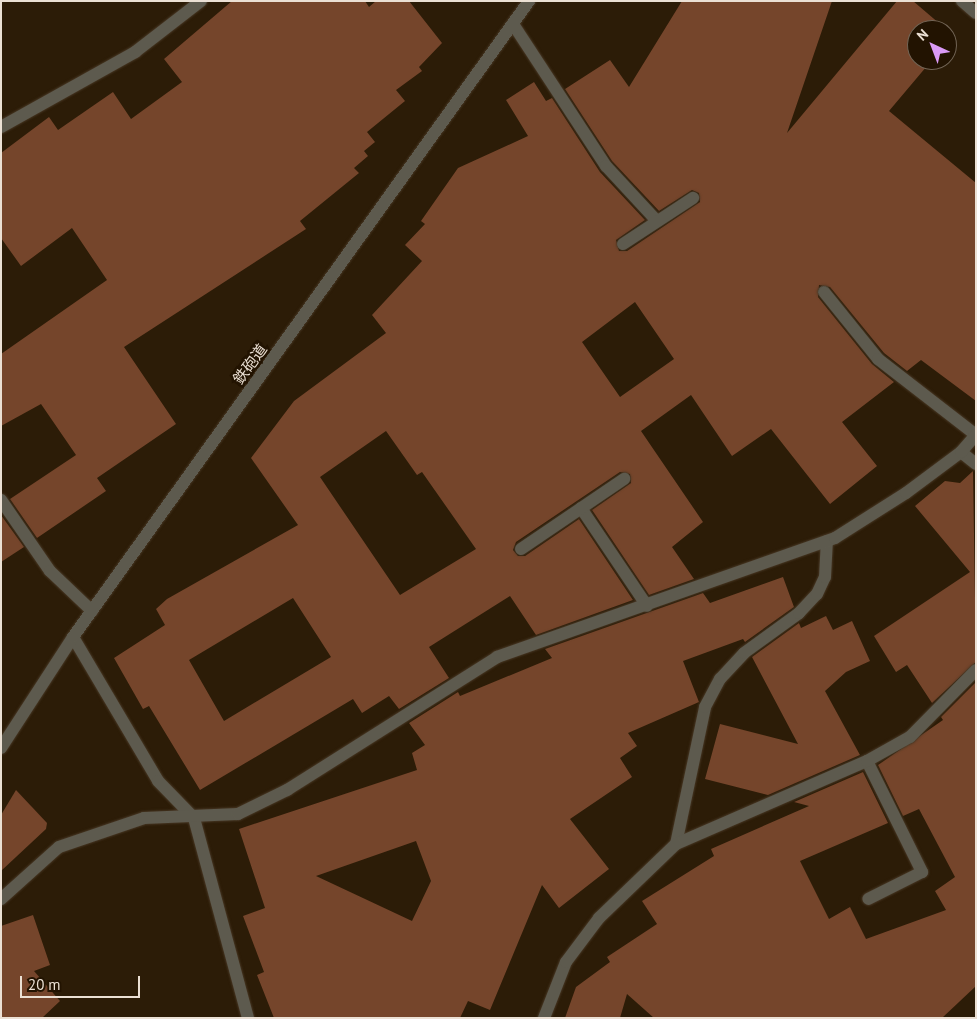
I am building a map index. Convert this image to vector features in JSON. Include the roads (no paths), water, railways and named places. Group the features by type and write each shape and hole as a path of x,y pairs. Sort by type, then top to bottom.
{"street":[{"path":"1,127 136,52 201,1"},
{"name":"鉄砲道","path":"1,748 74,637 529,1"},
{"path":"962,1 976,13"},
{"path":"513,24 606,166 657,221"},
{"path":"623,244 693,198"},
{"path":"1,899 59,847 144,818 194,818 238,814 287,790 496,657 648,606 827,541 906,493 961,452 976,435 878,360 824,292"},
{"path":"961,452 976,464"},
{"path":"521,549 624,479"},
{"path":"1,500 50,571 92,612"},
{"path":"581,508 648,606"},
{"path":"676,844 704,706 720,678 744,653 799,613 816,594 825,577 827,541"},
{"path":"74,637 158,781 194,818 248,1018"},
{"path":"544,1018 566,962 599,918 676,844 867,761 910,737 976,670"},
{"path":"867,761 922,872 868,899"}]}
